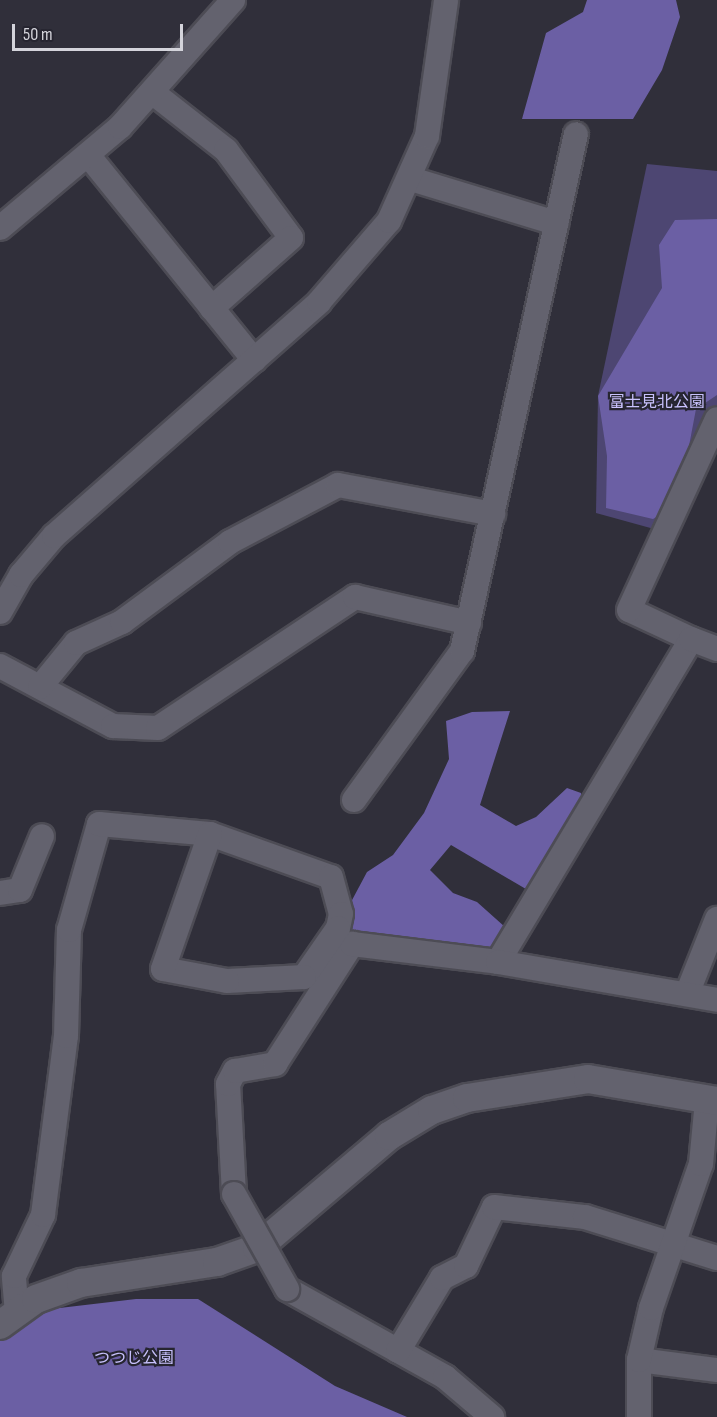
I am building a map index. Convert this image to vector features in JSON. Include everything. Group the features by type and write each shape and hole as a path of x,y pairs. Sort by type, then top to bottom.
{"street":[{"path":"5,216 88,154 152,92 233,0"},
{"path":"0,612 54,536 254,360 361,259 411,179 427,136 446,0"},
{"path":"152,92 226,150 291,238 212,308"},
{"path":"354,800 462,651 576,134"},
{"path":"88,154 254,360"},
{"path":"411,179 556,223"},
{"path":"717,418 629,610 717,649"},
{"path":"40,687 76,643 122,622 230,542 338,485 493,514"},
{"path":"0,666 113,726 158,728 355,597 469,623"},
{"path":"498,962 691,639"},
{"path":"8,1319 14,1276 43,1215 66,1036 69,930 99,824 210,834 331,877 341,914 338,928 304,977 227,981 163,969 210,834"},
{"path":"0,893 20,890 42,836"},
{"path":"687,994 717,919"},
{"path":"492,1417 445,1377 287,1289 234,1194 228,1084 235,1071 275,1064 352,944 498,962 717,1000"},
{"path":"8,1319 36,1299 81,1283 218,1262 257,1248 389,1136 432,1110 467,1098 588,1079 712,1100 701,1164 677,1242 651,1308 639,1360 639,1417"},
{"path":"398,1351 442,1278 466,1266 494,1207 585,1217 677,1242 717,1258"},
{"path":"639,1360 717,1370"}],"green space":[{"path":"587,0 676,0 680,17 662,70 633,119 522,119 546,33 583,12"},
{"name":"富士見北公園","path":"647,164 717,171 717,419 665,532 596,513 598,396"},
{"name":"富士見北公園","path":"717,219 717,395 696,409 678,504 653,519 606,508 607,456 598,396 662,288 659,245 675,220"},
{"path":"510,711 480,805 516,826 536,817 567,788 581,793 583,806 531,892 451,845 430,870 453,893 477,902 505,927 498,962 335,932 367,872 393,855 424,813 449,759 446,721 472,712"},
{"name":"つつじ公園","path":"136,1299 198,1299 335,1386 407,1417 0,1417 0,1326 17,1313"}]}
